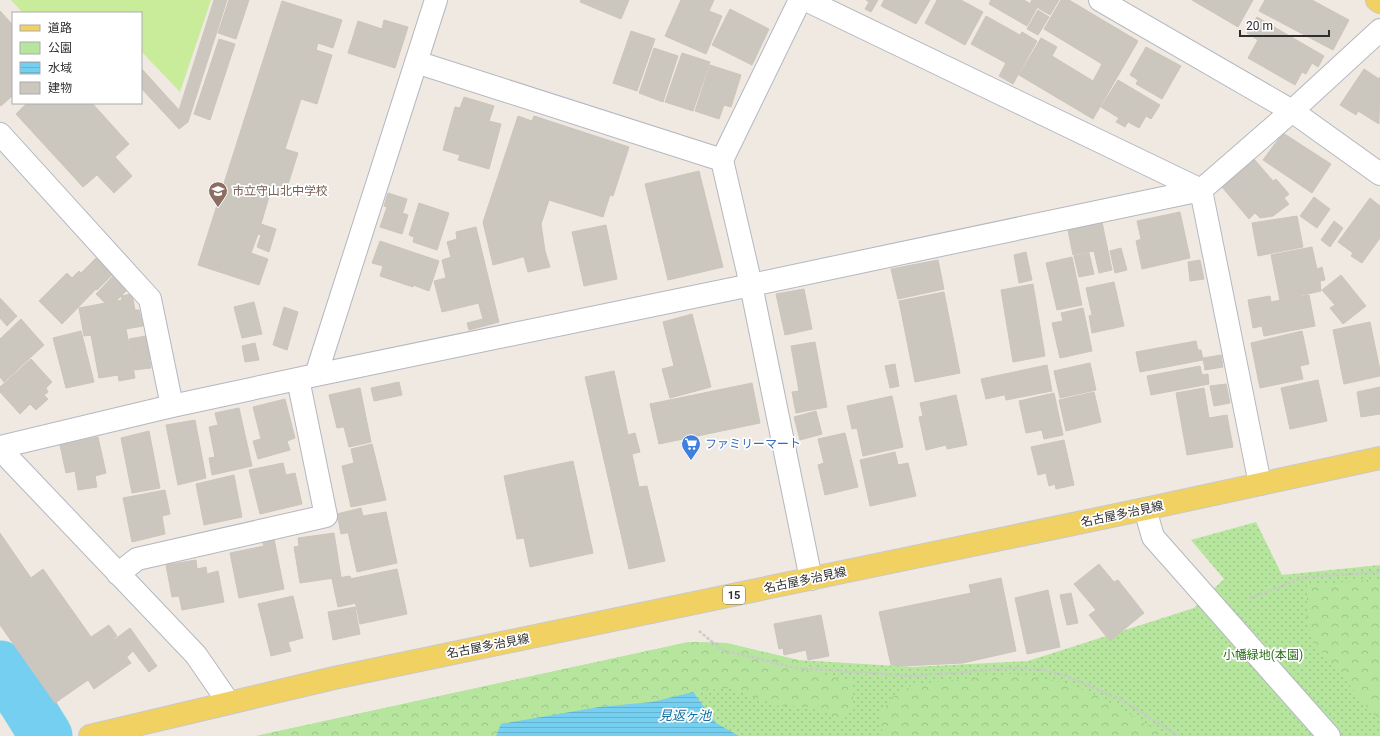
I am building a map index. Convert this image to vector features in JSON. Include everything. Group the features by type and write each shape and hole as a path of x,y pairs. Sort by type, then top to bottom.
{"main road":[{"name":"名古屋多治見線","path":"90,736 334,678 1145,509 1380,458"}],"street":[{"path":"118,574 137,559 326,516 307,377 436,0"},
{"path":"800,0 722,160 751,285 811,579"},
{"path":"806,0 1201,190"},
{"path":"1100,0 1292,111 1380,174"},
{"path":"229,703 196,655 0,448 172,406 1201,190 1292,111 1380,30"},
{"path":"416,62 722,160"},
{"path":"0,134 150,299 172,406"},
{"path":"1201,190 1260,484"},
{"path":"1145,509 1153,537 1329,736"}],"path":[{"path":"1250,598 1304,577 1380,572"},
{"path":"699,631 722,650 796,668 910,676 1015,668 1044,670 1069,677 1120,700 1179,736"}],"green space":[{"path":"11,0 211,0 180,92 142,52 142,12 22,12"},
{"name":"小幡緑地(本園)","path":"1256,522 1282,575 1380,565 1380,736 256,736 689,642 726,643 798,660 913,667 1028,661 1194,608 1224,579 1191,540"},
{"path":"1380,579 1380,722 1313,641 1307,622 1307,585"},
{"path":"689,642 726,643 798,660 828,676 853,681 853,710 838,720 815,707 779,706 727,688 693,692 652,702 599,707 501,724 496,736 256,736"},
{"path":"1012,674 1069,684 1082,689 1119,708 1166,736 883,736 880,716 891,698 914,684"}],"water":[{"name":"見返ヶ池","path":"693,692 716,723 739,736 496,736 501,724 599,707 652,702"}],"building":[{"path":"214,0 227,0 188,122 179,129 142,89 142,69 179,110"},
{"path":"229,0 249,0 236,39 218,33"},
{"path":"581,0 629,0 621,19 580,2"},
{"path":"681,0 714,0 709,11 722,16 706,54 665,36"},
{"path":"866,0 878,0 871,12 865,9 869,2"},
{"path":"884,0 930,0 916,24 881,6"},
{"path":"937,0 961,0 983,12 965,45 925,23"},
{"path":"991,0 1024,0 1037,8 1027,26 989,4"},
{"path":"1032,0 1059,0 1050,15 1030,3"},
{"path":"1061,0 1069,0 1138,41 1093,119 1019,75 1041,38 1057,47 1052,56 1093,81 1102,64 1044,29"},
{"path":"1192,0 1253,0 1238,27"},
{"path":"1265,0 1312,0 1349,20 1333,50 1259,11"},
{"path":"282,1 342,20 333,48 318,43 316,50 332,55 317,104 301,99 285,149 298,153 285,194 271,190 261,224 276,229 269,252 257,247 261,235 258,234 251,253 268,259 259,285 198,265"},
{"path":"730,9 769,29 752,65 712,45"},
{"path":"1038,10 1049,17 1038,35 1027,29"},
{"path":"0,11 12,24 12,96 1,106"},
{"path":"986,16 1020,35 1022,32 1037,41 1013,84 999,76 1006,63 971,44"},
{"path":"1257,17 1324,56 1318,67 1312,63 1306,74 1302,72 1295,85 1248,58 1258,40 1247,33"},
{"path":"384,20 408,27 395,68 348,53 358,21 382,29"},
{"path":"631,31 655,39 637,91 613,83"},
{"path":"219,39 235,44 210,120 194,114"},
{"path":"1146,47 1181,66 1162,99 1136,84 1138,80 1130,75"},
{"path":"654,48 678,56 663,102 639,93"},
{"path":"682,53 710,62 693,111 665,102"},
{"path":"710,65 741,75 731,107 724,105 719,119 695,111"},
{"path":"1364,69 1379,79 1380,77 1379,124 1358,111 1356,115 1340,105"},
{"path":"1118,80 1160,105 1151,119 1146,116 1139,128 1128,122 1125,127 1116,122 1119,118 1101,107"},
{"path":"464,97 494,106 489,121 501,124 489,169 458,160 460,155 443,150 455,107 460,108"},
{"path":"26,104 93,104 129,144 115,157 132,176 114,193 97,175 83,187 16,114"},
{"path":"518,116 532,121 534,116 629,147 613,196 610,195 603,217 549,200 541,224 545,251 493,265 483,222"},
{"path":"1283,133 1331,164 1312,193 1263,160"},
{"path":"1254,159 1273,181 1276,179 1289,194 1284,198 1289,204 1273,216 1260,218 1255,213 1249,219 1222,187"},
{"path":"699,171 723,267 668,280 645,184"},
{"path":"388,193 407,199 403,212 384,206"},
{"path":"1314,197 1330,209 1317,228 1300,216"},
{"path":"1370,198 1380,206 1380,238 1362,263 1351,256 1353,253 1338,242"},
{"path":"419,203 449,213 437,250 413,242 414,237 409,235"},
{"path":"387,207 408,215 402,234 380,227"},
{"path":"1180,212 1190,258 1142,269 1136,241 1141,239 1137,221"},
{"path":"1297,216 1303,247 1258,256 1252,223"},
{"path":"1334,221 1343,228 1330,247 1321,240"},
{"path":"1102,222 1112,270 1099,273 1094,251 1073,255 1068,230"},
{"path":"606,225 617,279 584,286 572,232"},
{"path":"476,227 493,297 478,301 479,303 442,312 434,281 446,278 442,260 451,257 447,242 457,239 456,232"},
{"path":"380,241 439,261 429,291 380,276 383,266 372,263"},
{"path":"1312,247 1317,269 1322,267 1325,280 1320,281 1321,291 1280,300 1271,255"},
{"path":"1121,248 1127,270 1115,273 1110,251"},
{"path":"545,251 550,267 528,272 524,257"},
{"path":"1026,252 1032,280 1019,283 1014,255"},
{"path":"1089,253 1094,274 1079,277 1074,256"},
{"path":"98,256 115,272 97,290 81,273"},
{"path":"1072,257 1082,305 1057,310 1046,263"},
{"path":"938,260 944,289 898,299 891,269"},
{"path":"1200,260 1204,279 1190,281 1188,262"},
{"path":"79,271 96,289 62,324 39,301 67,273 72,278"},
{"path":"115,274 129,288 116,301 105,303 96,294"},
{"path":"1341,275 1366,306 1343,324 1330,308 1335,305 1322,290"},
{"path":"1114,282 1124,326 1092,333 1089,316 1092,315 1086,288"},
{"path":"1033,284 1045,356 1013,362 1001,290"},
{"path":"804,289 812,329 785,335 776,294"},
{"path":"944,292 960,373 915,382 899,301"},
{"path":"132,294 135,310 139,310 143,326 126,329 135,378 119,381 118,375 99,378 91,335 84,336 79,308 122,300 121,296"},
{"path":"1309,295 1315,326 1264,336 1262,326 1253,328 1248,300 1270,296 1271,302"},
{"path":"493,297 499,322 469,330 467,323 483,319 478,301"},
{"path":"0,298 17,316 7,326 0,318"},
{"path":"254,302 262,334 242,338 234,307"},
{"path":"284,307 298,312 287,350 273,345"},
{"path":"1083,308 1092,351 1060,358 1052,323 1063,321 1061,313"},
{"path":"692,314 711,387 670,398 662,369 674,366 663,322"},
{"path":"21,319 44,345 4,382 0,377 0,339"},
{"path":"1370,322 1380,376 1344,384 1333,330"},
{"path":"81,331 94,382 66,388 53,338"},
{"path":"1302,331 1309,364 1300,366 1303,379 1260,388 1251,343"},
{"path":"146,336 151,368 134,370 129,339"},
{"path":"1196,341 1198,350 1201,350 1203,360 1140,372 1136,352"},
{"path":"815,342 827,407 796,413 792,392 799,391 791,346"},
{"path":"255,343 259,360 245,362 242,346"},
{"path":"1221,355 1223,367 1205,370 1203,358"},
{"path":"31,359 52,382 46,388 48,392 44,395 48,399 36,410 30,404 20,414 0,392 0,387"},
{"path":"1090,363 1096,390 1060,398 1054,371"},
{"path":"895,364 899,386 890,388 885,366"},
{"path":"1047,365 1052,391 1006,400 1000,375"},
{"path":"1200,366 1202,375 1208,374 1209,384 1151,395 1147,376"},
{"path":"614,371 628,435 635,433 640,452 632,454 639,487 647,486 665,561 629,569 585,377"},
{"path":"1000,375 1004,395 986,399 981,379"},
{"path":"1318,380 1327,421 1290,429 1281,388"},
{"path":"399,382 402,395 374,401 371,388"},
{"path":"752,383 760,423 659,444 650,404"},
{"path":"1226,384 1230,403 1214,406 1210,386"},
{"path":"1380,387 1380,414 1361,417 1357,392"},
{"path":"360,388 371,442 349,447 344,427 337,428 329,395"},
{"path":"1204,388 1209,418 1227,415 1233,447 1187,455 1176,393"},
{"path":"1094,392 1101,422 1066,431 1059,400"},
{"path":"1054,393 1063,435 1044,439 1042,430 1026,433 1019,401"},
{"path":"956,395 967,445 947,449 946,445 926,450 919,417 923,416 920,403"},
{"path":"892,396 903,447 863,456 857,428 852,429 847,406"},
{"path":"285,399 295,438 287,441 290,450 258,459 253,441 261,439 253,407"},
{"path":"239,408 252,466 212,475 209,458 215,457 209,427 218,425 215,413"},
{"path":"816,411 822,434 800,440 794,417"},
{"path":"195,420 206,478 178,485 166,425"},
{"path":"149,431 160,488 132,493 121,438"},
{"path":"845,433 858,487 825,495 818,465 824,463 818,439"},
{"path":"98,437 106,473 95,476 97,487 78,490 75,471 66,473 60,445"},
{"path":"1064,440 1074,485 1056,489 1055,484 1049,486 1046,473 1038,475 1031,447"},
{"path":"372,444 386,500 351,507 342,466 354,463 351,449"},
{"path":"895,452 898,465 908,463 916,496 870,506 860,460"},
{"path":"573,461 593,553 530,567 524,538 517,539 504,476"},
{"path":"283,463 286,475 295,473 302,504 260,514 249,470"},
{"path":"234,475 242,517 204,525 196,484"},
{"path":"165,490 170,514 162,516 165,534 132,542 123,498"},
{"path":"361,508 366,529 341,534 337,514"},
{"path":"386,512 397,563 357,572 348,532 366,529 363,516"},
{"path":"0,533 31,578 43,569 91,637 109,625 117,636 113,639 131,663 94,689 88,680 55,703 0,625"},
{"path":"334,533 341,577 300,583 294,547 299,546 298,538"},
{"path":"274,539 284,589 239,598 230,553 264,546 262,541"},
{"path":"196,560 197,569 206,567 207,574 218,571 224,602 182,610 179,596 172,597 166,565"},
{"path":"1099,564 1114,582 1118,580 1144,613 1110,641 1089,615 1096,610 1074,584"},
{"path":"397,569 407,614 360,624 350,579"},
{"path":"350,576 356,603 338,607 332,579"},
{"path":"1001,578 1016,651 963,663 902,666 891,665 879,612 971,593 969,585"},
{"path":"1048,590 1060,647 1027,654 1015,598"},
{"path":"1071,593 1078,623 1067,625 1060,595"},
{"path":"293,596 303,638 288,642 291,651 271,656 258,604"},
{"path":"355,607 360,634 333,640 328,612"},
{"path":"821,615 829,656 808,660 806,650 784,655 783,648 779,649 774,624"},
{"path":"130,628 157,666 149,672 133,651 127,657 114,640"}],"waterway":[{"path":"0,667 25,702 46,736"}],"place":[{"name":"市立守山北中学校","path":"218,208"},
{"name":"ファミリーマート","path":"691,461"}]}
